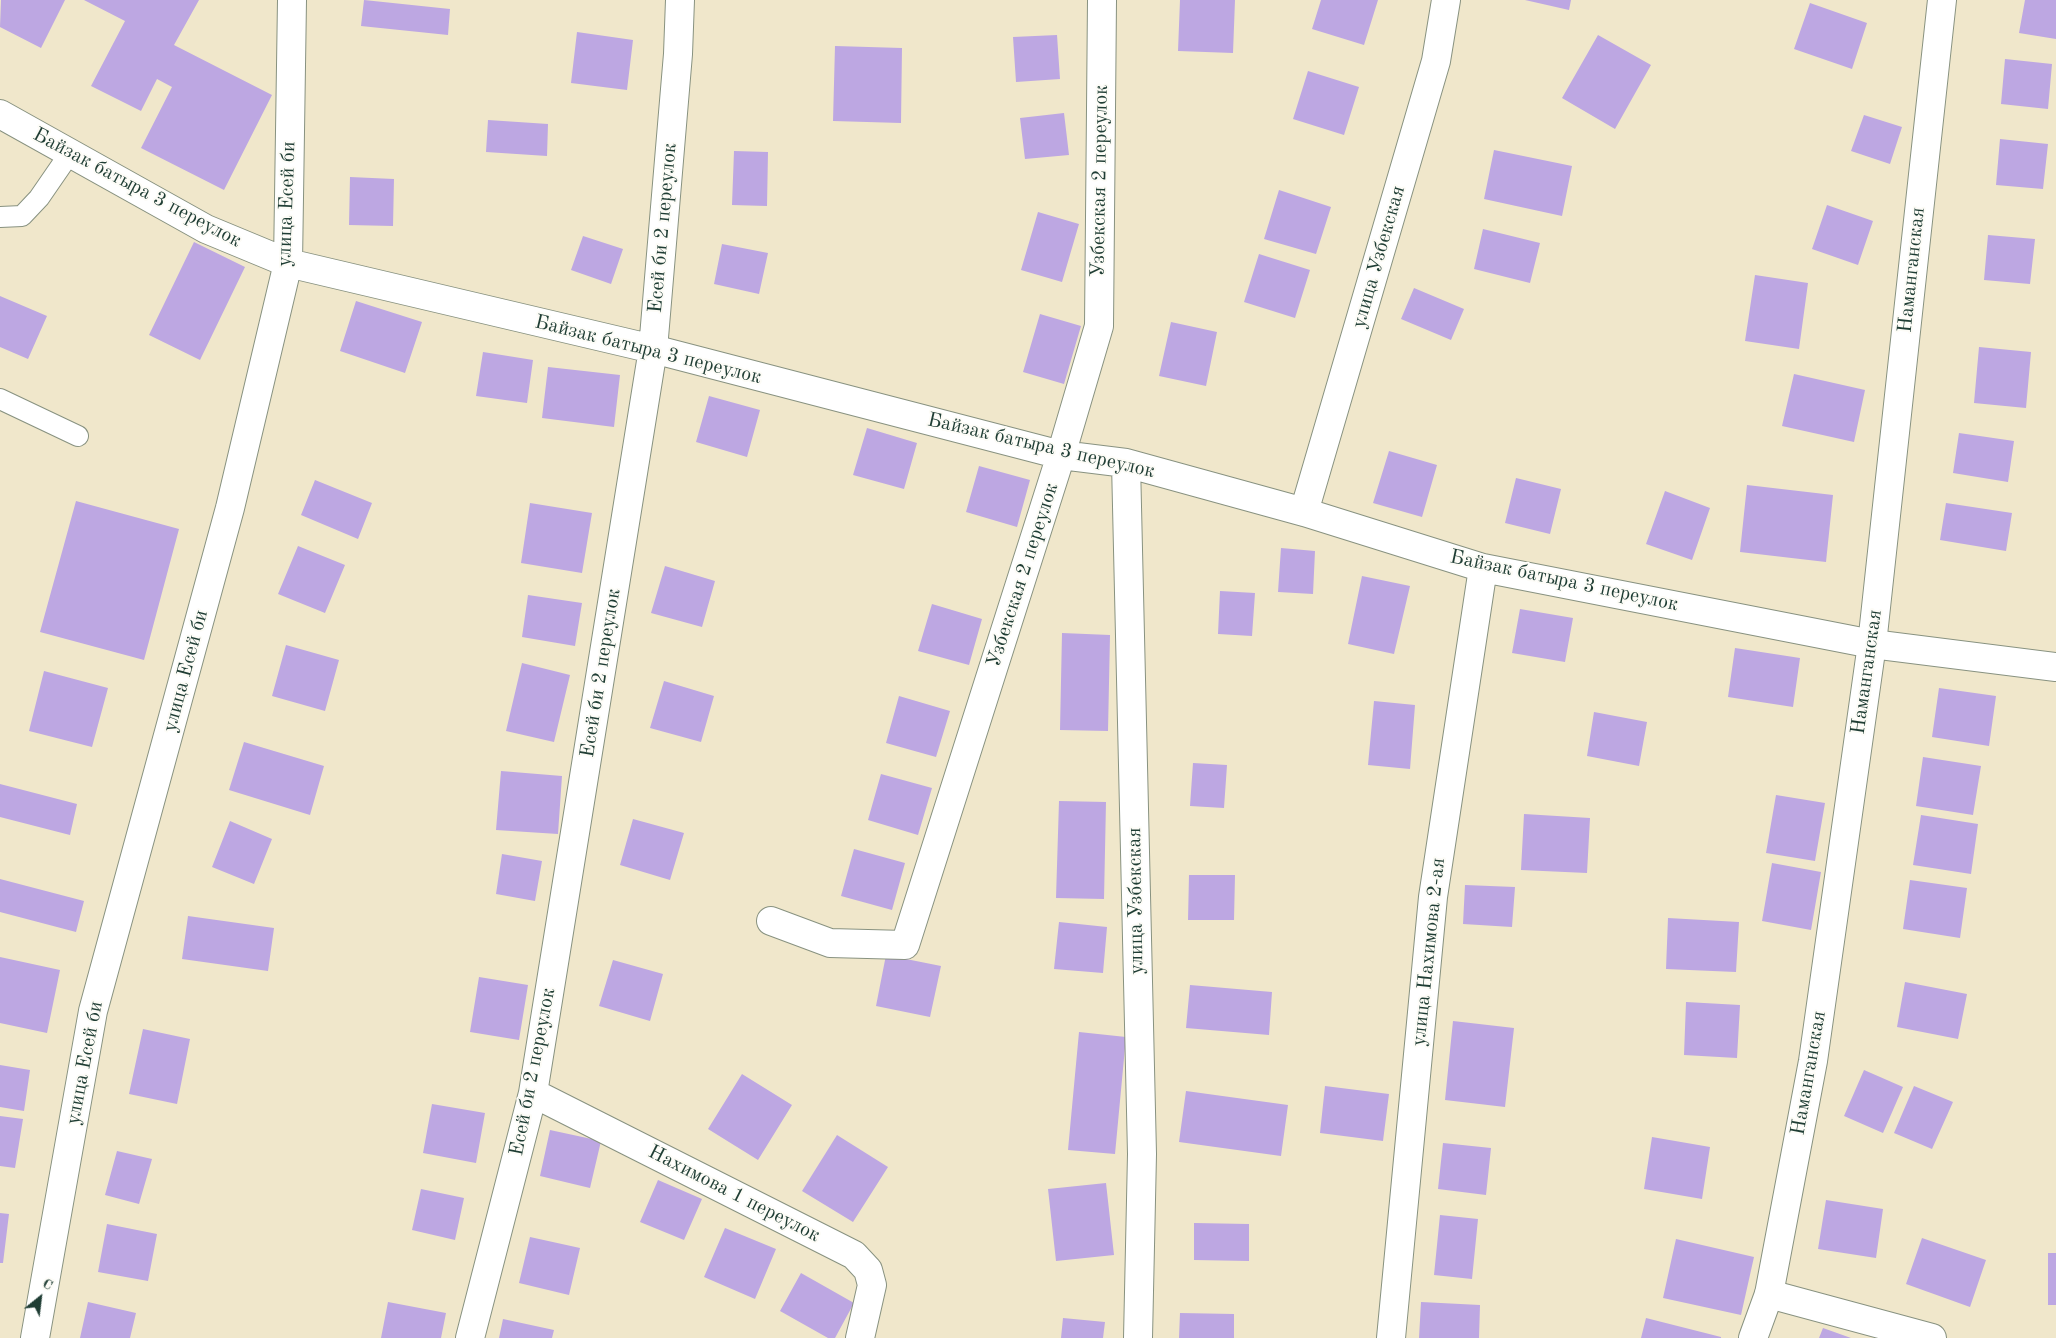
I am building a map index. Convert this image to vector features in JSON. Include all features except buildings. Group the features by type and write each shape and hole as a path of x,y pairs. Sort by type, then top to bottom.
{"street":[{"name":"улица Есей би","path":"34,1338 93,1011 230,508 288,263 292,0"},
{"name":"Есей би 2 переулок","path":"470,1338 533,1093 653,349 678,54 680,0"},
{"name":"Узбекская 2 переулок","path":"771,921 830,943 905,945 1061,455 1099,326 1102,0"},
{"name":"улица Узбекская","path":"1304,512 1436,61 1446,0"},
{"name":"Наманганская","path":"1753,1338 1769,1294 1813,1061 1872,644 1942,0"},
{"name":"Байзак батыра 3 переулок","path":"0,114 206,229 288,263 653,349 1061,455 1126,463 1304,512 1483,568 1872,644 2056,667"},
{"name":"улица Узбекская","path":"1126,463 1142,1154 1138,1338"},
{"name":"улица Нахимова 2-ая","path":"1392,1338 1433,897 1483,568"},
{"name":"Нахимова 1 переулок","path":"533,1093 854,1255 868,1270 872,1285 860,1338"},
{"path":"1769,1294 1932,1338"}],"lane":[{"path":"0,217 22,216 39,198 70,153"},
{"path":"0,399 78,436"}]}
